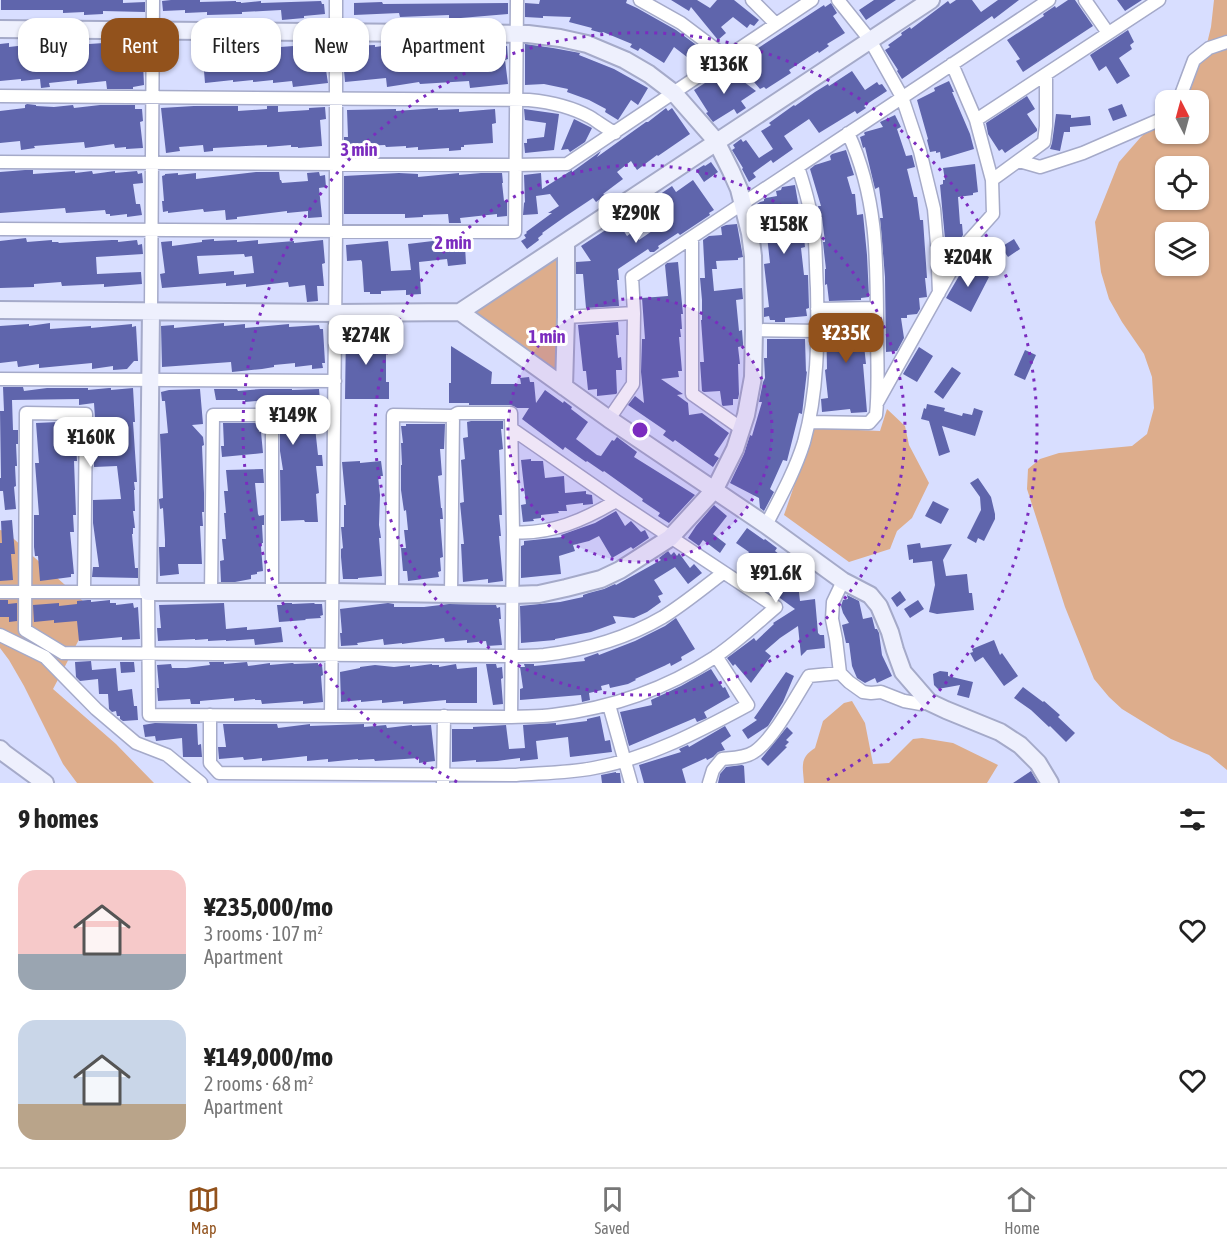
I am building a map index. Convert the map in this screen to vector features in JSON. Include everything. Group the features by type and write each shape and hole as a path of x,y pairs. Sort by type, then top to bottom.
{"street":[{"path":"153,0 154,18"},
{"path":"336,0 336,18"},
{"path":"0,229 515,232 517,0"},
{"path":"640,0 681,23 726,57"},
{"path":"752,0 776,24"},
{"path":"0,162 567,164 812,0"},
{"path":"838,0 870,40 902,97 920,151 934,209 939,294"},
{"path":"0,310 460,312 931,0"},
{"path":"609,419 633,384 632,277 1048,0"},
{"path":"1085,0 1108,33"},
{"path":"976,120 1159,0"},
{"path":"0,29 101,30"},
{"path":"179,30 293,32"},
{"path":"0,592 539,594 601,579 620,570 670,538 715,489 735,449 742,429 750,395 754,330 753,256 750,233 743,202 716,141 674,93 650,74 625,60 587,44 516,33 369,32"},
{"path":"1183,90 1194,60 1209,48 1227,42"},
{"path":"877,403 966,244 993,214 992,180 976,120 952,64"},
{"path":"154,72 148,715 512,717 550,716 580,711 609,705 647,692 685,674 716,656 776,608 512,429"},
{"path":"331,715 336,72"},
{"path":"992,180 1044,142 1046,75"},
{"path":"0,96 517,100 542,102 578,112 615,133"},
{"path":"1019,161 1040,167 1083,153 1155,122"},
{"path":"809,422 869,423 876,415 877,265 872,209 858,155 848,133"},
{"path":"766,525 787,484 803,445 809,422 816,364 818,331 815,241 807,198 798,167"},
{"path":"692,237 692,394 742,429"},
{"path":"564,387 566,243"},
{"path":"817,309 877,308"},
{"path":"460,312 609,419 715,489 843,581 870,594 879,606 903,672 929,702 1000,732 1020,745 1038,763 1050,783"},
{"path":"566,317 634,313"},
{"path":"754,330 818,331"},
{"path":"0,379 335,381"},
{"path":"84,591 86,414 26,413 25,630 63,653 544,655 587,647 641,628 678,607 723,573"},
{"path":"392,593 393,415 453,416 458,413 511,413 512,717"},
{"path":"211,592 213,415 272,415 272,593"},
{"path":"451,594 453,416"},
{"path":"513,532 528,533 553,529 579,521 616,501"},
{"path":"843,581 833,602 832,619 840,673 863,692 880,692 904,701 921,704 929,702"},
{"path":"0,635 45,657 96,709 136,743 167,755 201,783"},
{"path":"210,715 210,763 219,773 443,779 551,773 595,768 675,742 748,705 716,656"},
{"path":"709,783 713,770 722,759 741,757 753,753 760,747 778,725 809,676 840,673"},
{"path":"609,705 631,783"},
{"path":"443,779 444,716"},
{"path":"0,749 45,783"}],"shaded area":[{"path":"1214,0 1227,0 1227,770 1209,755 1171,739 1122,709 1094,679 1065,607 1027,489 1028,469 1040,459 1059,453 1132,446 1147,434 1154,408 1152,377 1144,354 1109,299 1101,272 1095,222 1119,162 1155,123 1155,144 1209,144 1209,90 1183,90 1203,60 1211,27"},
{"path":"566,243 564,387 460,312"},
{"path":"887,409 905,426 909,445 929,483 912,518 897,531 890,549 849,562 784,515 814,428 880,431"},
{"path":"0,530 5,531 94,611 53,689 116,744 154,783 77,783 63,764 24,686 0,648"},
{"path":"852,701 865,723 873,764 889,763 913,739 922,738 953,743 998,765 987,783 804,783 804,759 815,748 823,721 844,703"}],"building":[{"path":"1,0 123,0 123,3 145,2 145,12 103,11 103,14 84,15 84,12 63,13 63,10 1,10"},
{"path":"200,0 200,2 236,1 241,3 261,1 261,3 321,1 324,4 325,14 282,20 281,10 207,15 207,12 185,13 185,10 163,11 162,1"},
{"path":"540,0 627,0 626,3 676,30 706,52 696,64 674,47 664,63 640,48 638,51 630,47 632,44 603,32 591,30 592,28 569,22 571,17 525,17 525,3 539,4"},
{"path":"671,0 697,0 710,8 717,0 734,0 759,20 754,26 750,24 747,28 733,17 721,27 726,33 718,40 691,7 689,11"},
{"path":"874,0 896,0 866,20 859,10"},
{"path":"956,0 972,0 981,12 998,0 1019,0 994,19 992,16 902,79 885,50 890,47 888,45 902,35 901,33 910,27 911,29 948,1 950,4"},
{"path":"1068,0 1075,0 1093,26 1023,72 1016,61 1020,59 1007,40 1044,16 1043,14 1055,6 1056,8"},
{"path":"1117,0 1142,0 1125,11"},
{"path":"354,3 508,3 508,14 461,18 449,18 449,15 400,17 399,13 354,15"},
{"path":"831,3 837,13 833,16 845,33 827,44 829,46 819,53 818,51 789,70 791,73 766,89 764,87 760,89 737,62 824,5 825,7"},
{"path":"1128,30 1134,42 1130,45 1132,49 1119,58 1130,76 1117,84 1106,66 1099,71 1090,55"},
{"path":"9,43 9,47 18,46 18,72 89,72 89,44 101,43 101,72 143,72 144,85 133,87 133,89 107,89 106,81 77,84 77,80 49,83 50,87 41,88 40,79 0,81 0,44"},
{"path":"525,44 580,53 579,55 614,69 648,88 638,105 631,100 618,120 605,112 606,109 567,92 568,89 544,84 525,85"},
{"path":"369,45 375,45 375,47 381,46 381,72 506,72 506,68 508,84 470,88 469,81 420,84 419,82 387,87 386,78 345,82 344,72 369,72"},
{"path":"293,46 293,72 326,72 328,83 293,87 292,81 273,83 273,80 205,83 204,72 281,72 281,47"},
{"path":"727,69 756,91 741,101 746,108 737,114 734,109 713,122 694,90"},
{"path":"852,71 865,90 877,82 879,85 882,84 887,91 864,106 866,108 857,114 855,111 819,133 809,119 784,136 793,149 773,163 771,160 753,173 756,177 749,182 732,150 735,148 733,145 741,139 743,142 746,140 759,158 773,149 761,131 771,125 769,123 794,105"},
{"path":"949,81 974,149 941,159 940,152 930,152 917,100"},
{"path":"1027,96 1035,109 1027,114 1037,131 1005,153 1002,149 999,151 988,134 986,123"},
{"path":"27,104 54,107 73,105 74,108 135,105 135,109 142,109 143,121 140,122 143,148 115,148 114,144 85,148 84,142 34,146 35,148 21,150 20,141 0,143 0,111 25,108"},
{"path":"1122,104 1127,116 1113,121 1108,109"},
{"path":"238,106 238,111 278,106 278,112 325,107 326,119 320,120 322,146 298,148 291,147 291,145 246,146 213,148 213,151 204,152 203,145 179,147 180,151 166,153 161,108"},
{"path":"438,108 438,110 459,109 459,112 495,109 496,123 492,124 493,143 464,145 461,150 449,151 449,148 418,150 418,147 386,147 385,145 344,149 344,137 348,137 347,110 396,109 396,111"},
{"path":"666,108 668,111 672,108 690,134 637,170 631,161 617,172 623,179 603,194 605,195 596,202 593,198 566,216 542,233 539,240 527,249 521,241 526,238 524,235 526,232 559,206 550,194 536,196 538,214 523,215 524,175 541,173 542,189 572,170 572,172 601,151 597,157"},
{"path":"524,109 559,114 554,150 525,153 524,143 527,143 527,139 544,137 546,123 525,120"},
{"path":"1056,114 1071,115 1071,118 1090,116 1091,125 1070,127 1070,132 1064,132 1060,151 1050,149"},
{"path":"895,115 901,127 897,129 906,156 912,155 915,167 907,169 914,197 917,197 920,220 923,220 927,297 919,298 920,309 917,314 901,318 904,338 897,351 886,352 885,277 880,218 883,218 879,187 875,189 865,147 863,148 860,137 865,135 865,132 883,127 880,122"},
{"path":"574,119 592,128 585,142 570,152 568,149 561,150"},
{"path":"846,150 854,175 847,177 852,194 855,194 857,215 863,214 869,297 861,298 861,300 829,301 827,284 825,285 823,242 825,242 822,217 820,217 818,206 821,206 810,169 831,160 832,154"},
{"path":"711,162 718,172 704,182 696,170"},
{"path":"975,164 978,192 958,197 963,235 961,238 945,239 940,185 945,180 943,168"},
{"path":"33,170 33,174 137,171 138,174 142,173 143,183 133,184 136,204 140,204 142,215 110,216 105,210 66,213 65,208 0,213 0,172"},
{"path":"256,172 279,172 282,183 308,181 307,173 319,172 320,176 325,175 326,187 319,188 322,217 308,218 308,211 287,213 287,211 226,220 225,210 163,212 162,176 165,174 196,173 196,179"},
{"path":"459,173 459,175 502,173 504,201 507,200 507,216 497,217 497,214 460,218 461,223 449,223 448,214 405,218 405,214 344,214 344,176 418,174 418,177"},
{"path":"693,180 714,210 709,213 710,215 680,235 678,233 658,246 659,248 654,252 648,249 618,269 619,306 586,308 583,274 576,274 576,262 591,261 581,246 618,222 627,236 634,231 639,240 671,218 656,197 672,186 676,192"},
{"path":"795,185 799,208 801,208 805,247 801,248 804,275 808,275 809,308 806,309 807,316 785,318 785,322 775,322 775,320 770,320 769,316 764,317 764,308 769,307 764,264 770,263 767,236 761,237 755,206 766,198 777,196 776,191 781,190 782,187"},
{"path":"737,224 743,257 738,260 716,261 717,269 712,269 714,291 742,288 743,299 736,300 739,331 742,330 743,343 743,346 738,347 739,394 738,399 733,399 733,405 723,406 720,391 702,391 700,362 704,362 700,278 705,278 703,240 709,236 722,235 721,227"},
{"path":"26,238 27,242 52,240 52,242 59,243 137,240 138,245 142,244 143,254 96,257 97,274 141,272 142,284 104,287 104,284 62,286 61,282 34,284 34,287 0,288 0,241"},
{"path":"1014,239 1020,249 1008,257 1001,247"},
{"path":"202,240 237,240 237,242 258,240 258,244 323,240 324,286 317,286 318,301 307,302 305,285 289,287 288,282 246,287 246,284 226,286 226,283 162,288 160,274 165,273 161,242 172,241 172,246 202,242","holes":["244,254 245,257 252,256 254,273 234,275 234,271 199,274 197,256"]},
{"path":"441,240 442,248 465,246 466,264 448,266 447,259 419,262 421,294 406,295 406,290 381,291 381,294 364,292 361,260 347,261 346,245 388,241 391,271 411,270 408,244"},
{"path":"678,262 683,314 681,314 681,337 679,337 682,371 678,371 679,377 661,379 683,394 677,395 688,403 689,415 702,413 729,433 714,455 719,458 713,467 675,440 673,442 663,435 666,431 628,405 635,396 644,403 641,372 642,339 645,339 642,298 668,296 665,265"},
{"path":"966,264 989,277 971,312 946,298"},
{"path":"865,316 867,344 864,345 866,364 863,364 867,412 851,413 850,409 822,412 821,399 828,398 825,370 827,369 826,317"},
{"path":"618,322 619,335 616,335 618,358 621,357 622,370 616,370 617,393 597,396 597,389 588,390 586,371 583,371 578,325"},
{"path":"50,323 50,329 132,324 132,327 136,326 138,361 134,361 127,369 113,370 113,366 92,369 92,363 39,368 39,364 18,367 17,361 0,363 0,326"},
{"path":"224,323 224,326 245,324 245,328 289,324 289,327 319,325 320,329 323,329 325,363 322,363 323,368 312,369 312,365 295,367 295,363 232,372 231,362 162,367 161,326 174,325 174,328"},
{"path":"346,331 386,331 386,382 389,382 389,399 345,399"},
{"path":"767,339 805,339 807,371 802,414 799,413 787,461 783,460 770,489 774,492 764,511 760,508 759,498 730,483 750,435 752,436 762,402 759,402 765,378 764,358 767,358"},
{"path":"451,346 492,372 491,384 521,384 520,378 529,377 530,382 534,382 536,403 545,390 563,403 564,401 588,422 576,439 597,455 601,456 612,440 614,441 617,437 637,452 634,457 695,495 669,523 658,516 660,513 642,501 643,499 604,471 565,447 563,450 522,419 529,408 517,408 511,405 449,403"},
{"path":"919,347 933,356 917,382 903,374"},
{"path":"1025,350 1036,355 1025,380 1014,375"},
{"path":"952,367 961,373 943,399 934,392"},
{"path":"3,387 23,387 24,391 47,388 88,388 88,390 111,388 111,390 133,388 137,482 134,482 135,528 132,534 138,578 92,577 93,567 99,567 93,523 93,500 121,499 117,466 94,467 94,434 96,434 94,403 79,405 79,399 12,400 13,430 18,430 16,486 14,487 16,509 5,510 3,491 0,491 0,411 4,411"},
{"path":"200,389 203,424 192,425 203,437 204,445 202,446 204,512 202,512 203,526 200,526 202,564 178,564 179,574 160,576 159,547 165,547 165,540 163,508 160,509 159,500 163,498 160,434 168,433 165,401 162,401 161,392"},
{"path":"214,389 237,389 238,391 319,389 323,427 315,427 318,455 322,455 323,466 316,466 319,493 316,494 318,522 281,521 280,470 283,470 278,399 245,402 245,400 216,400"},
{"path":"927,404 945,408 944,411 962,416 963,413 972,415 974,408 983,411 975,436 942,426 950,452 939,456 929,421 921,419"},
{"path":"503,421 503,429 501,429 503,449 499,450 502,515 499,515 501,536 499,536 503,581 488,583 488,579 463,582 461,544 464,544 460,503 464,502 461,460 465,459 463,438 468,437 467,422"},
{"path":"71,422 72,428 75,428 77,461 74,461 76,515 73,515 74,532 70,532 74,574 71,574 71,577 40,581 38,556 35,556 34,547 34,515 39,515 35,463 39,463 36,423"},
{"path":"223,423 258,423 263,453 222,457"},
{"path":"406,424 445,424 444,449 440,449 442,475 438,476 443,519 440,519 443,557 440,558 441,571 438,572 439,577 408,581 407,571 403,571 401,548 406,548 404,530 408,530 401,490 401,443 403,443 401,426 406,426"},
{"path":"531,459 531,461 543,461 545,478 564,476 565,493 586,491 586,494 592,495 593,504 566,505 567,511 541,515 541,518 533,519 534,521 523,522 521,505 526,504 521,460"},
{"path":"360,461 360,463 381,461 383,476 378,476 382,576 343,579 341,527 344,527 344,505 346,505 342,462"},
{"path":"263,469 264,483 255,483 258,514 259,516 264,515 261,547 263,571 251,575 251,579 221,582 220,561 224,560 222,539 226,539 224,491 228,491 226,470"},
{"path":"978,478 991,497 995,519 984,541 978,538 976,543 967,538 981,510 980,497 970,483"},
{"path":"933,501 949,509 941,524 925,516"},
{"path":"714,505 727,516 713,534 726,544 720,553 703,540 699,546 688,538"},
{"path":"616,511 625,526 631,521 641,532 645,530 649,538 633,549 631,547 612,558 599,536 573,545 575,551 559,556 561,574 521,578 521,546 524,545 524,541 562,537 561,535 595,523"},
{"path":"12,520 15,554 11,554 13,580 0,581 1,521"},
{"path":"747,528 777,548 775,551 795,566 798,561 808,569 798,584 800,601 815,599 818,633 824,635 825,648 807,650 801,656 798,626 765,651 771,656 751,683 727,658 754,638 756,641 773,623 795,609 739,566 749,552 736,543"},
{"path":"920,543 921,548 952,544 943,560 946,576 967,574 974,610 937,614 929,612 935,585 932,561 913,563 913,559 909,560 907,545"},
{"path":"668,551 671,555 674,552 677,556 679,553 690,568 694,564 702,573 688,584 675,567 654,580 663,594 658,596 661,602 647,612 634,618 613,616 616,623 591,632 555,640 521,643 520,606 583,597 583,595 616,585 661,560 659,558"},
{"path":"900,591 906,600 897,607 891,598"},
{"path":"847,595 859,601 863,619 872,617 875,629 879,633 882,655 892,676 877,683 875,678 865,683 857,678 852,666 849,643 846,643 842,625 849,623 841,606 843,600 848,599"},
{"path":"0,600 8,600 8,604 17,603 17,621 9,622 9,617 0,617"},
{"path":"91,600 91,602 110,600 110,603 116,603 116,605 133,603 134,608 138,607 140,639 122,640 122,637 79,641 77,621 34,622 33,605 59,603 59,606"},
{"path":"918,600 924,609 910,618 904,609"},
{"path":"224,603 226,629 281,627 283,642 255,645 254,639 158,641 157,628 161,628 159,605"},
{"path":"283,603 322,604 323,615 320,616 321,618 279,622 277,605 283,605"},
{"path":"394,604 394,607 449,604 496,605 497,608 500,607 502,645 487,646 486,641 467,643 467,640 445,642 444,638 384,645 383,639 357,643 358,645 341,646 340,609"},
{"path":"676,618 695,649 671,666 670,663 628,684 610,688 609,684 601,686 602,690 589,693 590,700 582,702 581,695 520,700 520,689 523,688 520,667 525,667 524,664 534,664 534,666 585,661 584,658 598,653 599,655 635,641"},
{"path":"994,640 1000,655 1002,653 1018,676 1004,686 983,657 975,662 970,653 973,652 972,649"},
{"path":"91,661 92,670 116,668 118,691 132,689 138,720 123,721 120,716 117,716 116,711 112,712 109,709 108,694 99,694 98,679 80,681 76,677 75,662"},
{"path":"120,662 134,662 135,672 121,673"},
{"path":"209,662 224,662 224,664 247,662 248,666 270,663 270,665 318,663 322,665 323,702 262,704 261,700 234,701 234,698 200,701 200,704 191,704 190,699 158,701 157,665 171,664 172,668 186,668 210,665"},
{"path":"456,664 457,669 477,667 477,703 446,703 446,700 403,704 403,701 382,703 382,700 341,702 340,672 375,665 394,667 410,665 410,667 439,665 439,667"},
{"path":"486,664 496,664 497,668 502,667 503,704 493,705"},
{"path":"711,669 730,697 704,712 707,718 697,722 695,718 629,746 620,712 652,705 651,700"},
{"path":"940,671 948,672 948,676 973,682 969,698 957,695 960,685 938,689 934,685 933,674"},
{"path":"786,672 794,676 783,702 768,726 748,739 742,730 757,720 754,718"},
{"path":"1023,687 1060,715 1058,717 1075,733 1066,742 1050,726 1014,698"},
{"path":"600,716 605,741 610,740 612,752 570,757 568,737 536,741 538,759 452,762 452,729 506,725 509,749 525,748 523,725 556,723 556,725 587,721 587,719"},
{"path":"197,724 198,745 201,744 202,757 183,757 182,738 156,741 155,736 145,737 143,725"},
{"path":"223,724 277,724 278,728 310,724 310,726 364,724 364,727 386,725 387,728 431,725 435,761 419,763 419,758 328,762 328,759 307,761 307,756 262,761 262,758 244,760 243,757 219,759 218,747 226,747"},
{"path":"725,726 731,736 721,743 725,750 707,760 706,758 682,769 686,783 644,783 639,765 681,752 679,749 688,745 689,747"},
{"path":"787,727 793,733 786,740 789,742 785,746 787,747 768,766 761,759"},
{"path":"744,766 745,783 718,783 720,774 726,767"},
{"path":"1031,771 1038,783 1013,783"},
{"path":"620,773 621,783 602,783 601,775"}]}
